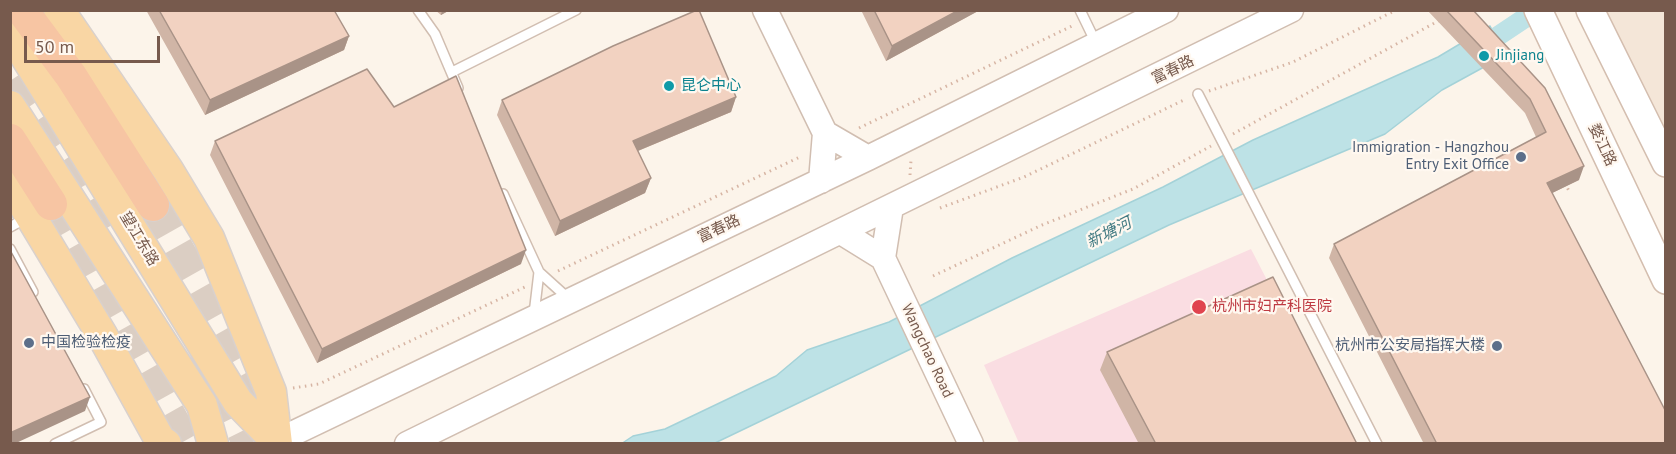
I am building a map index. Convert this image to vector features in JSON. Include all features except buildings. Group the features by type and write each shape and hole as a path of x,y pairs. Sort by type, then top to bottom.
{"highway":[{"path":"22,10 70,76 153,205"},
{"path":"10,140 31,215"}],"main road":[{"path":"59,10 168,170 209,238 271,393 275,443"},
{"path":"1590,10 1665,163"},
{"name":"婺江路","path":"1541,17 1665,280"},
{"name":"望江东路","path":"10,31 238,402 275,443"},
{"path":"10,106 202,405 213,444"},
{"path":"10,182 160,440 166,444"}],"street":[{"path":"765,10 825,134 821,181"},
{"name":"富春路","path":"275,443 821,181 1166,10"},
{"name":"富春路","path":"408,444 1291,10"},
{"path":"825,134 868,158"},
{"path":"887,267 891,207"},
{"path":"841,232 887,267"},
{"name":"Wangchao Road","path":"887,267 969,443"}],"lane":[{"path":"418,10 435,34 461,94"},
{"path":"452,72 576,10"},
{"path":"1080,10 1097,45"},
{"path":"1198,94 1377,444"},
{"path":"501,188 539,272 570,300"},
{"path":"10,249 37,300"},
{"path":"533,318 539,272"},
{"path":"55,444 101,422 79,381"}],"path":[{"path":"939,208 1024,177 1179,101 1293,62 1396,10"},
{"path":"933,276 1042,225 1134,189 1448,16"},
{"path":"851,132 1082,21"},
{"path":"555,273 809,152"},
{"path":"910,179 911,158"},
{"path":"1562,177 1570,193"},
{"path":"271,393 320,384 533,283"}],"shaded area":[{"path":"1592,10 1665,11 1665,163"},
{"name":"杭州市妇产科医院","path":"1251,249 1351,443 1019,443 984,365"}],"water":[{"path":"1490,26 1506,55 1442,90 1385,134 1169,225 715,443 621,444 633,436 665,429 776,376 807,350 889,322 1012,258 1163,187 1253,140 1438,57"}],"waterway":[{"name":"新塘河","path":"1477,50 1537,10"}],"tunnel":[{"path":"10,81 74,175 107,235"},
{"path":"51,204 186,444"},
{"path":"153,205 268,409"},
{"path":"221,388 249,444"}],"place":[{"name":"Jinjiang","path":"1484,56"},
{"name":"昆仑中心","path":"669,86"},
{"name":"Immigration - Hangzhou Entry Exit Office","path":"1521,157"},
{"name":"杭州市妇产科医院","path":"1199,307"},
{"name":"中国检验检疫","path":"29,343"},
{"name":"杭州市公安局指挥大楼","path":"1497,346"}]}
